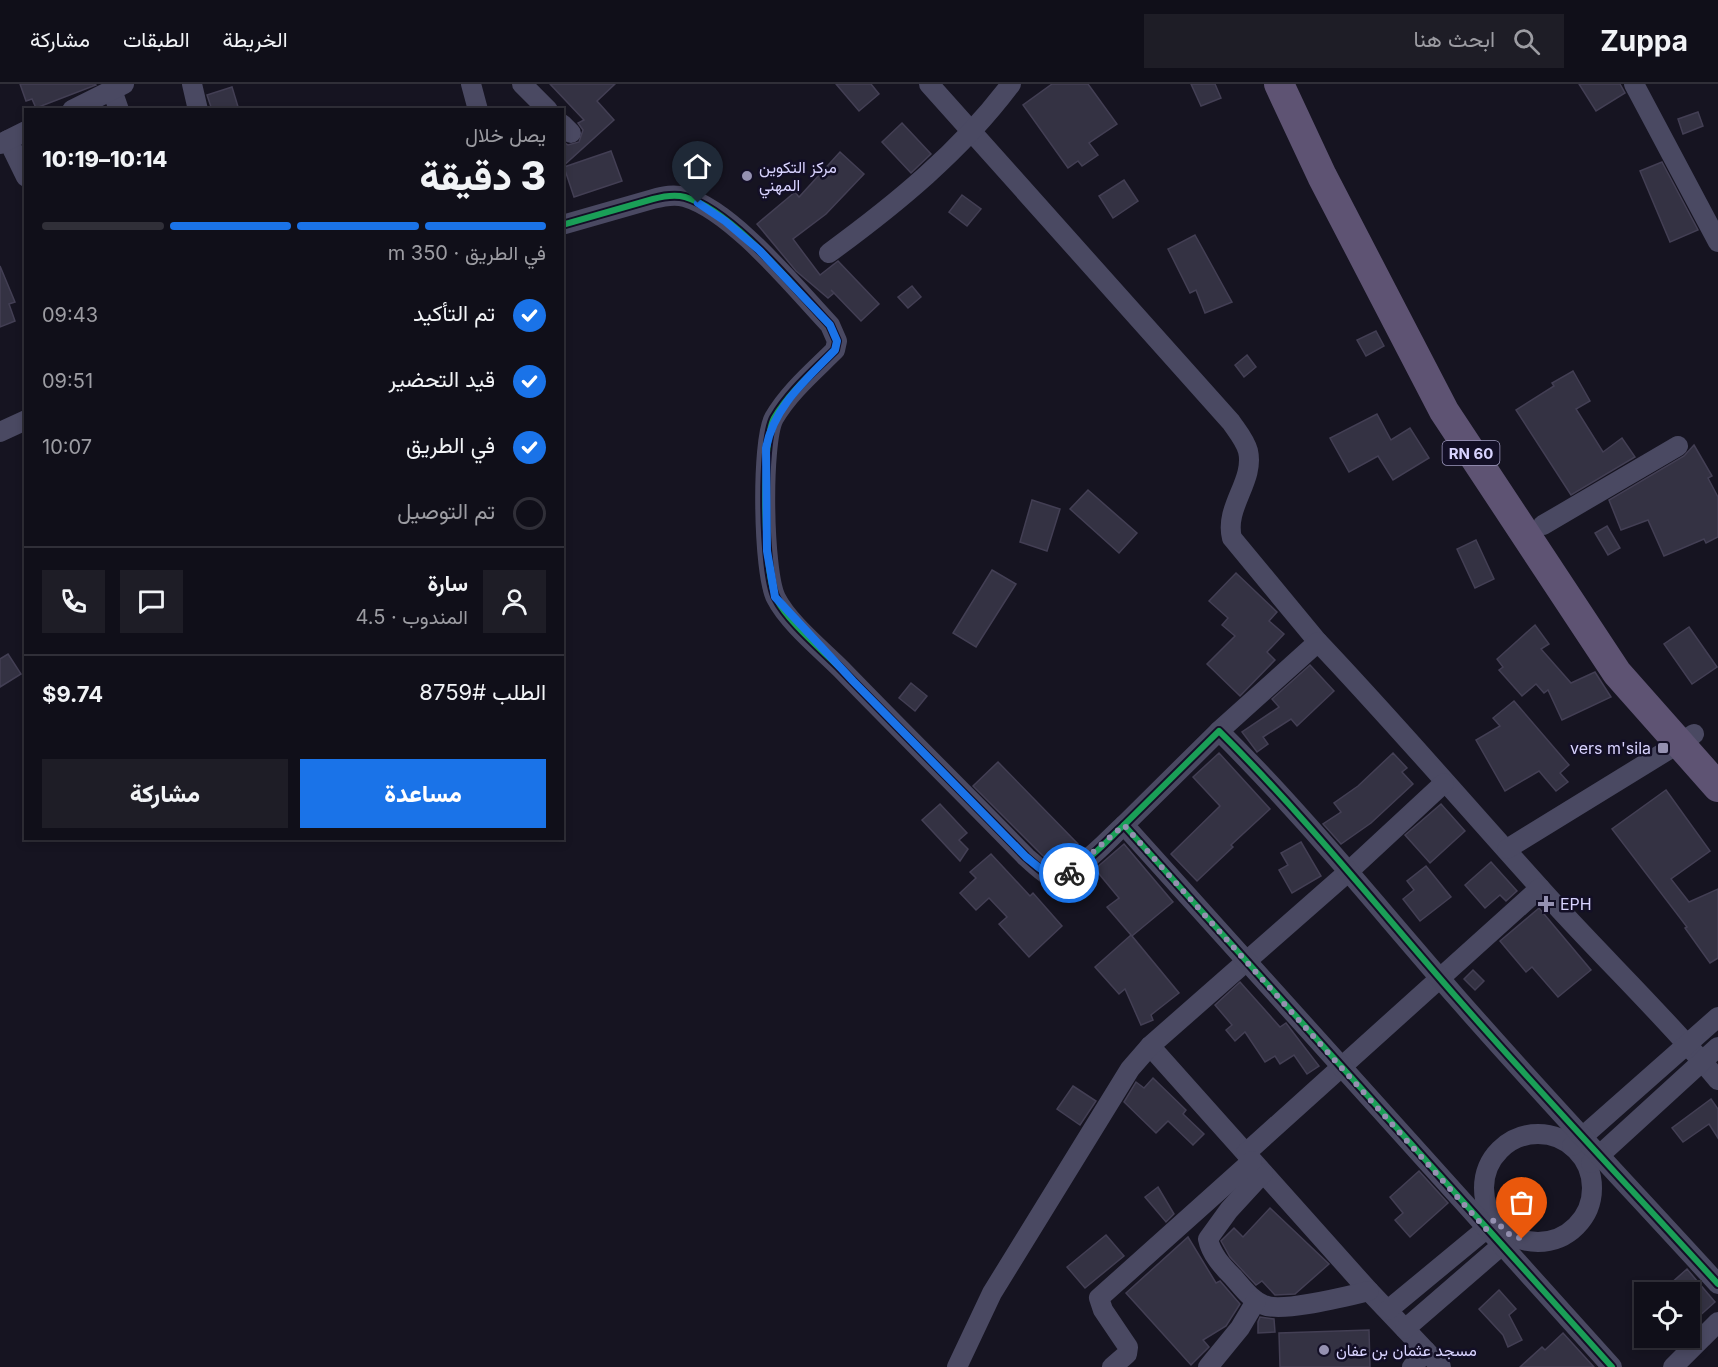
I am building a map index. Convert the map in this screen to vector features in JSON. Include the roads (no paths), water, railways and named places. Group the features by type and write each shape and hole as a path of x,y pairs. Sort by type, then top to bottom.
{"main road":[{"name":"RN 60","path":"1279,84 1327,186 1444,411 1617,673 1718,762"},
{"name":"RN 60","path":"1300,84 1338,165 1443,372 1718,787"}],"street":[{"path":"192,84 198,108"},
{"path":"471,84 477,108"},
{"path":"522,84 546,108"},
{"path":"929,84 1231,422 1244,442 1249,460 1230,521 1232,538 1318,642 1444,783 1507,849 1540,888 1688,1043 1718,1080"},
{"path":"829,253 887,211 972,133 1011,84"},
{"path":"1634,84 1718,242"},
{"path":"76,108 118,87 119,108"},
{"path":"11,138 24,172"},
{"path":"564,224 653,199 667,196 687,198 714,213 736,230 816,309 835,334 835,350 788,399 774,419 766,448 767,551 775,597 853,681 1026,857 1047,875 1061,876 1074,870 1124,825 1219,731 1318,642"},
{"path":"0,432 24,421"},
{"path":"1543,525 1678,446"},
{"path":"1219,731 1348,872 1594,1161 1718,1284"},
{"path":"1507,849 1687,737"},
{"path":"957,1367 992,1293 1119,1086 1150,1046 1348,872 1444,783"},
{"path":"1124,825 1246,962 1505,1240 1612,1367"},
{"path":"1112,1367 1126,1354 1128,1347 1103,1310 1099,1298 1254,1162 1343,1067 1540,888"},
{"path":"1577,1142 1718,1017"},
{"path":"1150,1046 1369,1291 1441,1367"},
{"path":"1405,1329 1505,1240 1536,1242 1563,1235 1574,1227 1589,1204 1594,1161 1718,1047"},
{"path":"1490,1224 1483,1190 1490,1161 1500,1148 1528,1134 1544,1134 1577,1142"},
{"path":"1254,1162 1229,1210 1208,1239 1209,1247 1222,1266 1256,1301 1274,1308 1369,1291"},
{"path":"1388,1310 1490,1224"},
{"path":"1208,1367 1240,1328 1256,1301"},
{"path":"1673,1367 1718,1322"},
{"path":"1412,1367 1426,1351"}],"place":[{"name":"مركز التكوين المهني","path":"747,176"},
{"name":"vers m'sila","path":"1663,748"},
{"name":"EPH","path":"1546,904"},
{"name":"مسجد عثمان بن عفان","path":"1324,1350"}]}
